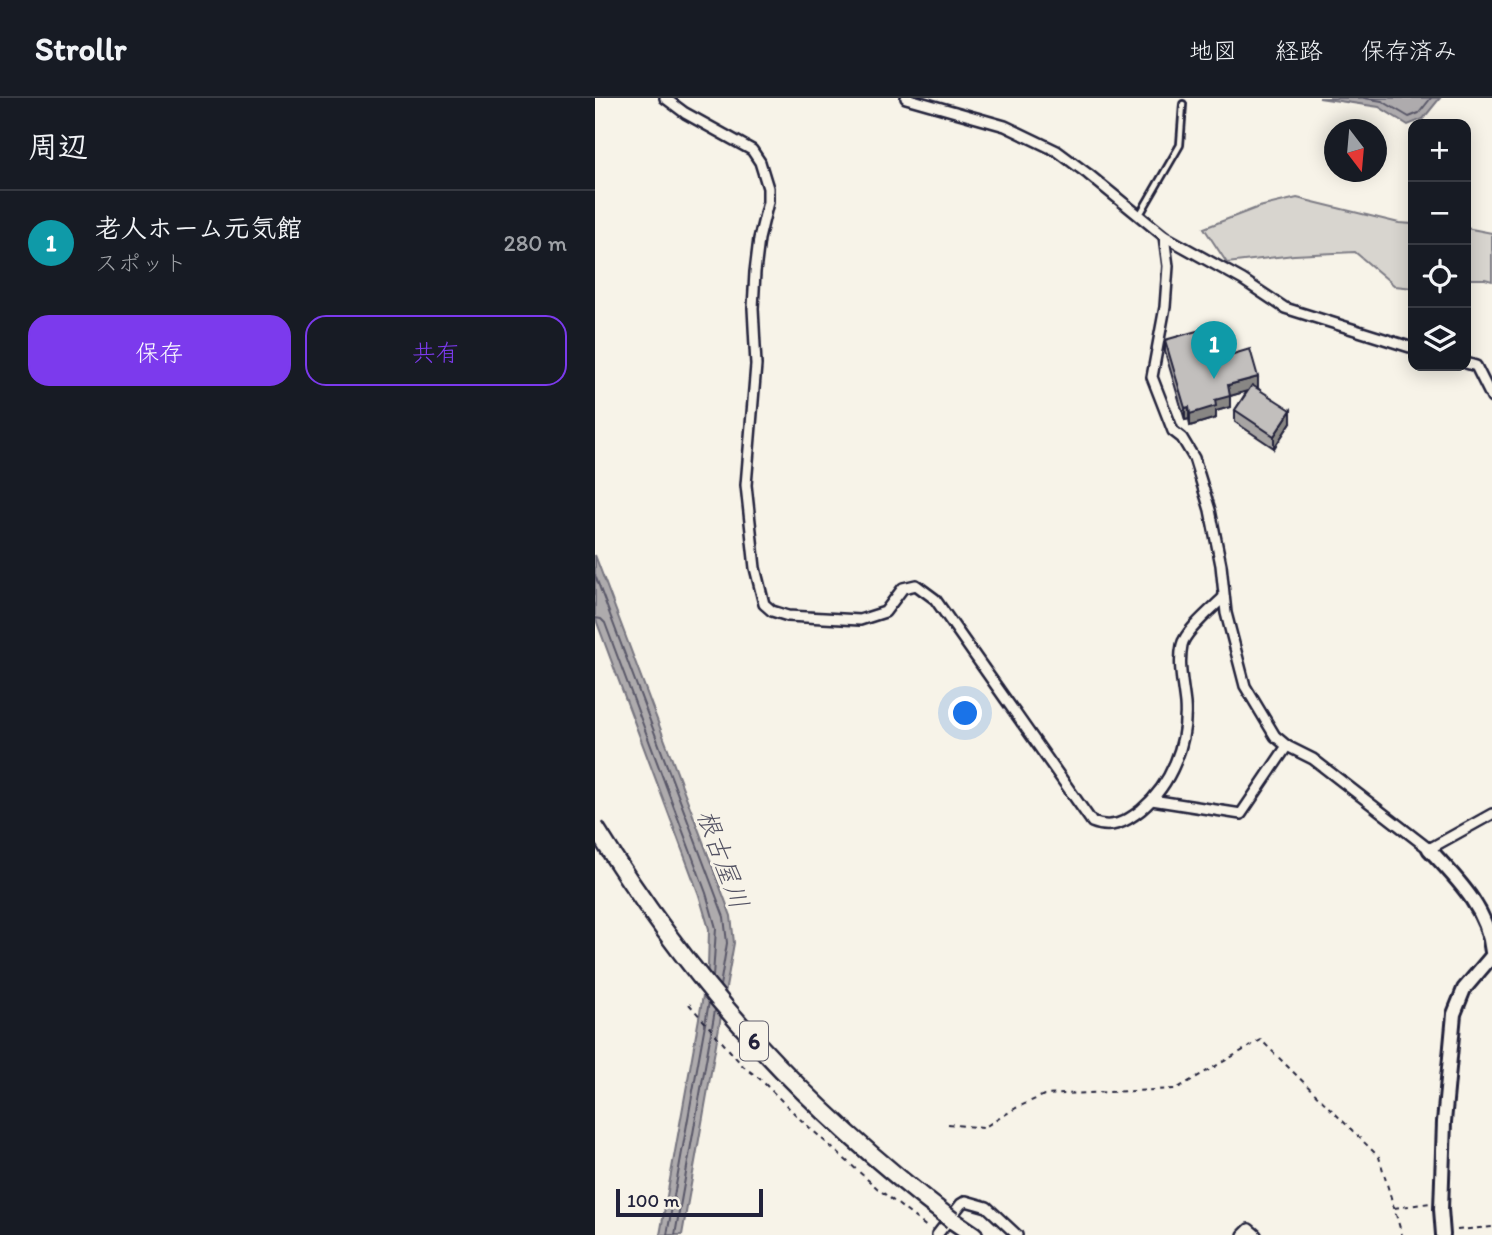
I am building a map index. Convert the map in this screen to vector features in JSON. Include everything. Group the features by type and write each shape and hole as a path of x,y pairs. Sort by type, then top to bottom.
{"highway":[{"name":"6","path":"595,827 672,943 744,1031 783,1073 860,1147 974,1235"}],"street":[{"path":"665,98 685,113 752,150 760,163 768,188 768,202 755,272 753,308 756,365 746,485 755,568 764,604 772,611 789,616 860,620 885,612 903,588 916,585 935,599 1093,822 1105,827 1120,824 1134,816 1152,800 1173,769 1181,746 1185,708 1180,662 1183,642 1224,597"},
{"path":"906,98 1005,126 1057,151 1164,236 1243,280 1285,308 1408,346"},
{"path":"1164,236 1168,266 1152,377 1173,431 1182,438 1194,458 1210,510 1221,565 1226,613 1245,687 1275,736 1287,746 1313,759 1429,849 1463,886 1480,912 1491,939 1492,954 1464,989 1454,1014 1444,1122 1441,1202 1443,1235"},
{"path":"1471,364 1476,366 1492,398"},
{"path":"1152,800 1241,814 1287,746"},
{"path":"1429,849 1492,814"},
{"path":"937,1235 961,1204 967,1201 987,1207 1017,1235"},
{"path":"1243,1235 1249,1229 1256,1235"}],"lane":[{"path":"1139,217 1180,145 1183,104"}],"path":[{"path":"689,1004 723,1044 838,1154 937,1235"},
{"path":"948,1124 983,1128 1044,1095 1176,1089 1261,1040 1378,1157 1402,1235"},
{"path":"1394,1208 1441,1202"},
{"path":"1457,1230 1492,1227"}],"shaded area":[{"path":"1297,198 1408,224 1408,287 1395,286 1355,252 1294,255 1227,263 1204,228 1259,207"},
{"path":"1471,229 1492,233 1492,281 1471,279"}],"water":[{"path":"1319,98 1440,98 1423,119 1408,119 1408,125 1379,107"},
{"path":"595,555 731,916 734,943 682,1235 660,1235 708,968 709,929 699,895 595,617"}],"building":[{"path":"1211,327 1220,358 1250,349 1258,377 1228,385 1230,396 1215,400 1216,406 1190,414 1189,407 1185,408 1165,340"},
{"path":"1252,385 1291,410 1274,436 1235,410"}],"place":[{"name":"老人ホーム元気館","path":"1214,379"}],"water label":[{"name":"根古屋川","path":"723,859"}]}
